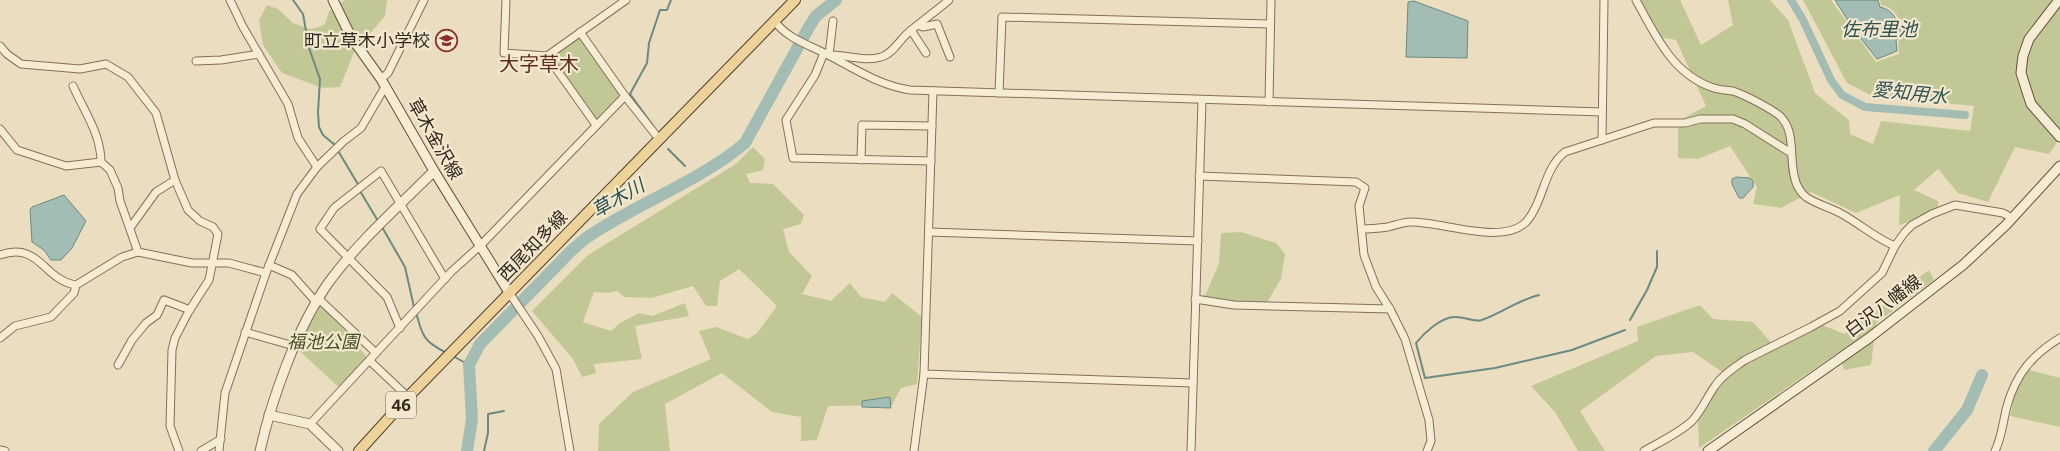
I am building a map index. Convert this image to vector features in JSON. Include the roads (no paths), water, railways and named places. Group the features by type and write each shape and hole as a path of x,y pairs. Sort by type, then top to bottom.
{"main road":[{"name":"草木金沢線","path":"333,0 351,36 383,83 434,171 512,298"},
{"name":"西尾知多線","path":"359,451 452,352 512,298 659,138 795,0"},
{"path":"2059,0 2029,39 2023,56 2021,73 2031,104 2060,138"},
{"name":"白沢八幡線","path":"1708,451 1720,449 1963,265 2012,218 2060,166"},
{"path":"260,451 269,415 294,346 318,301 349,258 434,171"},
{"path":"269,415 310,424 338,451"}],"street":[{"path":"230,0 242,27 288,104 298,138 317,167"},
{"path":"219,451 225,393 266,273 296,194 317,167 361,128 424,0"},
{"path":"506,0 504,53 547,56 626,0"},
{"path":"828,54 872,59 882,57 949,0"},
{"path":"1269,102 1271,0"},
{"path":"1602,140 1604,0"},
{"path":"1636,0 1654,32 1680,69 1703,84 1732,92 1780,116 1787,126 1790,137 1794,178 1804,195 1839,212 1895,246"},
{"path":"999,93 1002,17 1270,24"},
{"path":"774,20 779,27 792,36 896,88 933,91 1602,112"},
{"path":"833,21 828,54 786,120 793,158 931,161"},
{"path":"914,28 937,24 950,57"},
{"path":"914,28 926,53"},
{"path":"580,32 625,96 659,138"},
{"path":"0,46 21,64 80,70 102,64 124,73 156,113 175,180 188,210 200,221 213,227 218,234 209,280 175,338 172,350 170,426 179,451"},
{"path":"196,61 221,60 259,54"},
{"path":"547,56 596,125"},
{"path":"72,86 83,108 89,115 91,125 95,130 101,162 110,170 118,188 138,252"},
{"path":"914,451 924,374 933,91"},
{"path":"310,424 445,279 481,245 625,96"},
{"path":"1191,451 1202,100"},
{"path":"1362,229 1410,222 1481,231 1509,231 1517,228 1530,217 1560,156 1572,148 1654,123 1685,123 1700,119 1733,119 1745,124 1791,153"},
{"path":"861,160 862,124 932,126"},
{"path":"0,129 17,150 68,166 86,162 101,162"},
{"path":"400,328 387,297 320,229 334,208 381,171 445,279"},
{"path":"1199,176 1356,182 1365,188 1360,206 1366,265 1405,339 1430,420 1431,441 1427,451"},
{"path":"130,228 156,192 175,180"},
{"path":"1644,451 1672,436 1691,422 1722,377 1733,368 1745,360 1820,323 1852,302 1882,273 1895,246 1912,225 1932,214 1955,205 2003,213 2012,218"},
{"path":"928,232 1198,241"},
{"path":"0,255 16,251 24,252 38,260 62,280 76,285"},
{"path":"0,338 15,326 51,317 74,293 76,285 122,257 138,252 192,263 229,262 266,273"},
{"path":"269,265 292,276 376,353"},
{"path":"512,298 522,310 556,369 570,451"},
{"path":"1195,299 1234,305 1390,309"},
{"path":"118,365 132,340 146,322 157,315 164,300 190,310"},
{"path":"245,332 294,346"},
{"path":"1994,451 2008,404 2024,367 2039,352 2060,338"},
{"path":"370,361 408,397"},
{"path":"924,374 1193,383"},
{"path":"201,451 221,439"},
{"path":"0,450 5,451"}],"water":[{"name":"佐布里池","path":"1835,0 1878,0 1880,7 1889,10 1898,24 1901,33 1896,41 1897,51 1877,59 1852,27"},
{"path":"1414,1 1468,21 1467,58 1406,57 1408,2"},
{"path":"1736,177 1750,178 1753,181 1753,187 1743,198 1739,198 1732,184 1732,179"},
{"path":"64,195 86,221 72,248 61,260 51,260 44,250 32,242 30,210 32,207"},
{"path":"889,397 891,408 862,407 862,401"}],"waterway":[{"path":"293,0 303,14 309,48 320,79 319,127 323,135 335,145"},
{"path":"654,127 630,94 647,63 649,43 660,10 667,10 671,0"},
{"name":"草木川","path":"467,451 472,419 469,365 480,344 586,238 625,214 708,170 745,143 809,27 816,16 836,0"},
{"name":"愛知用水","path":"1791,0 1803,20 1831,80 1842,95 1865,107 1965,115"},
{"path":"337,149 359,186"},
{"path":"668,149 685,166"},
{"path":"360,191 378,221"},
{"path":"382,227 405,267 414,307"},
{"path":"1630,320 1647,290 1657,267 1657,251"},
{"path":"1539,295 1482,320 1475,321 1455,317 1433,326 1416,343 1425,378 1495,368 1572,350 1625,330"},
{"path":"416,312 425,337 433,345 447,353"},
{"path":"453,356 469,365"},
{"path":"1934,451 1967,410 1982,375"},
{"path":"484,451 488,433 488,414 504,411"}],"place":[{"name":"町立草木小学校","path":"446,41"}],"district":[{"name":"大字草木","path":"539,64"}],"park label":[{"name":"福池公園","path":"323,342"}]}
